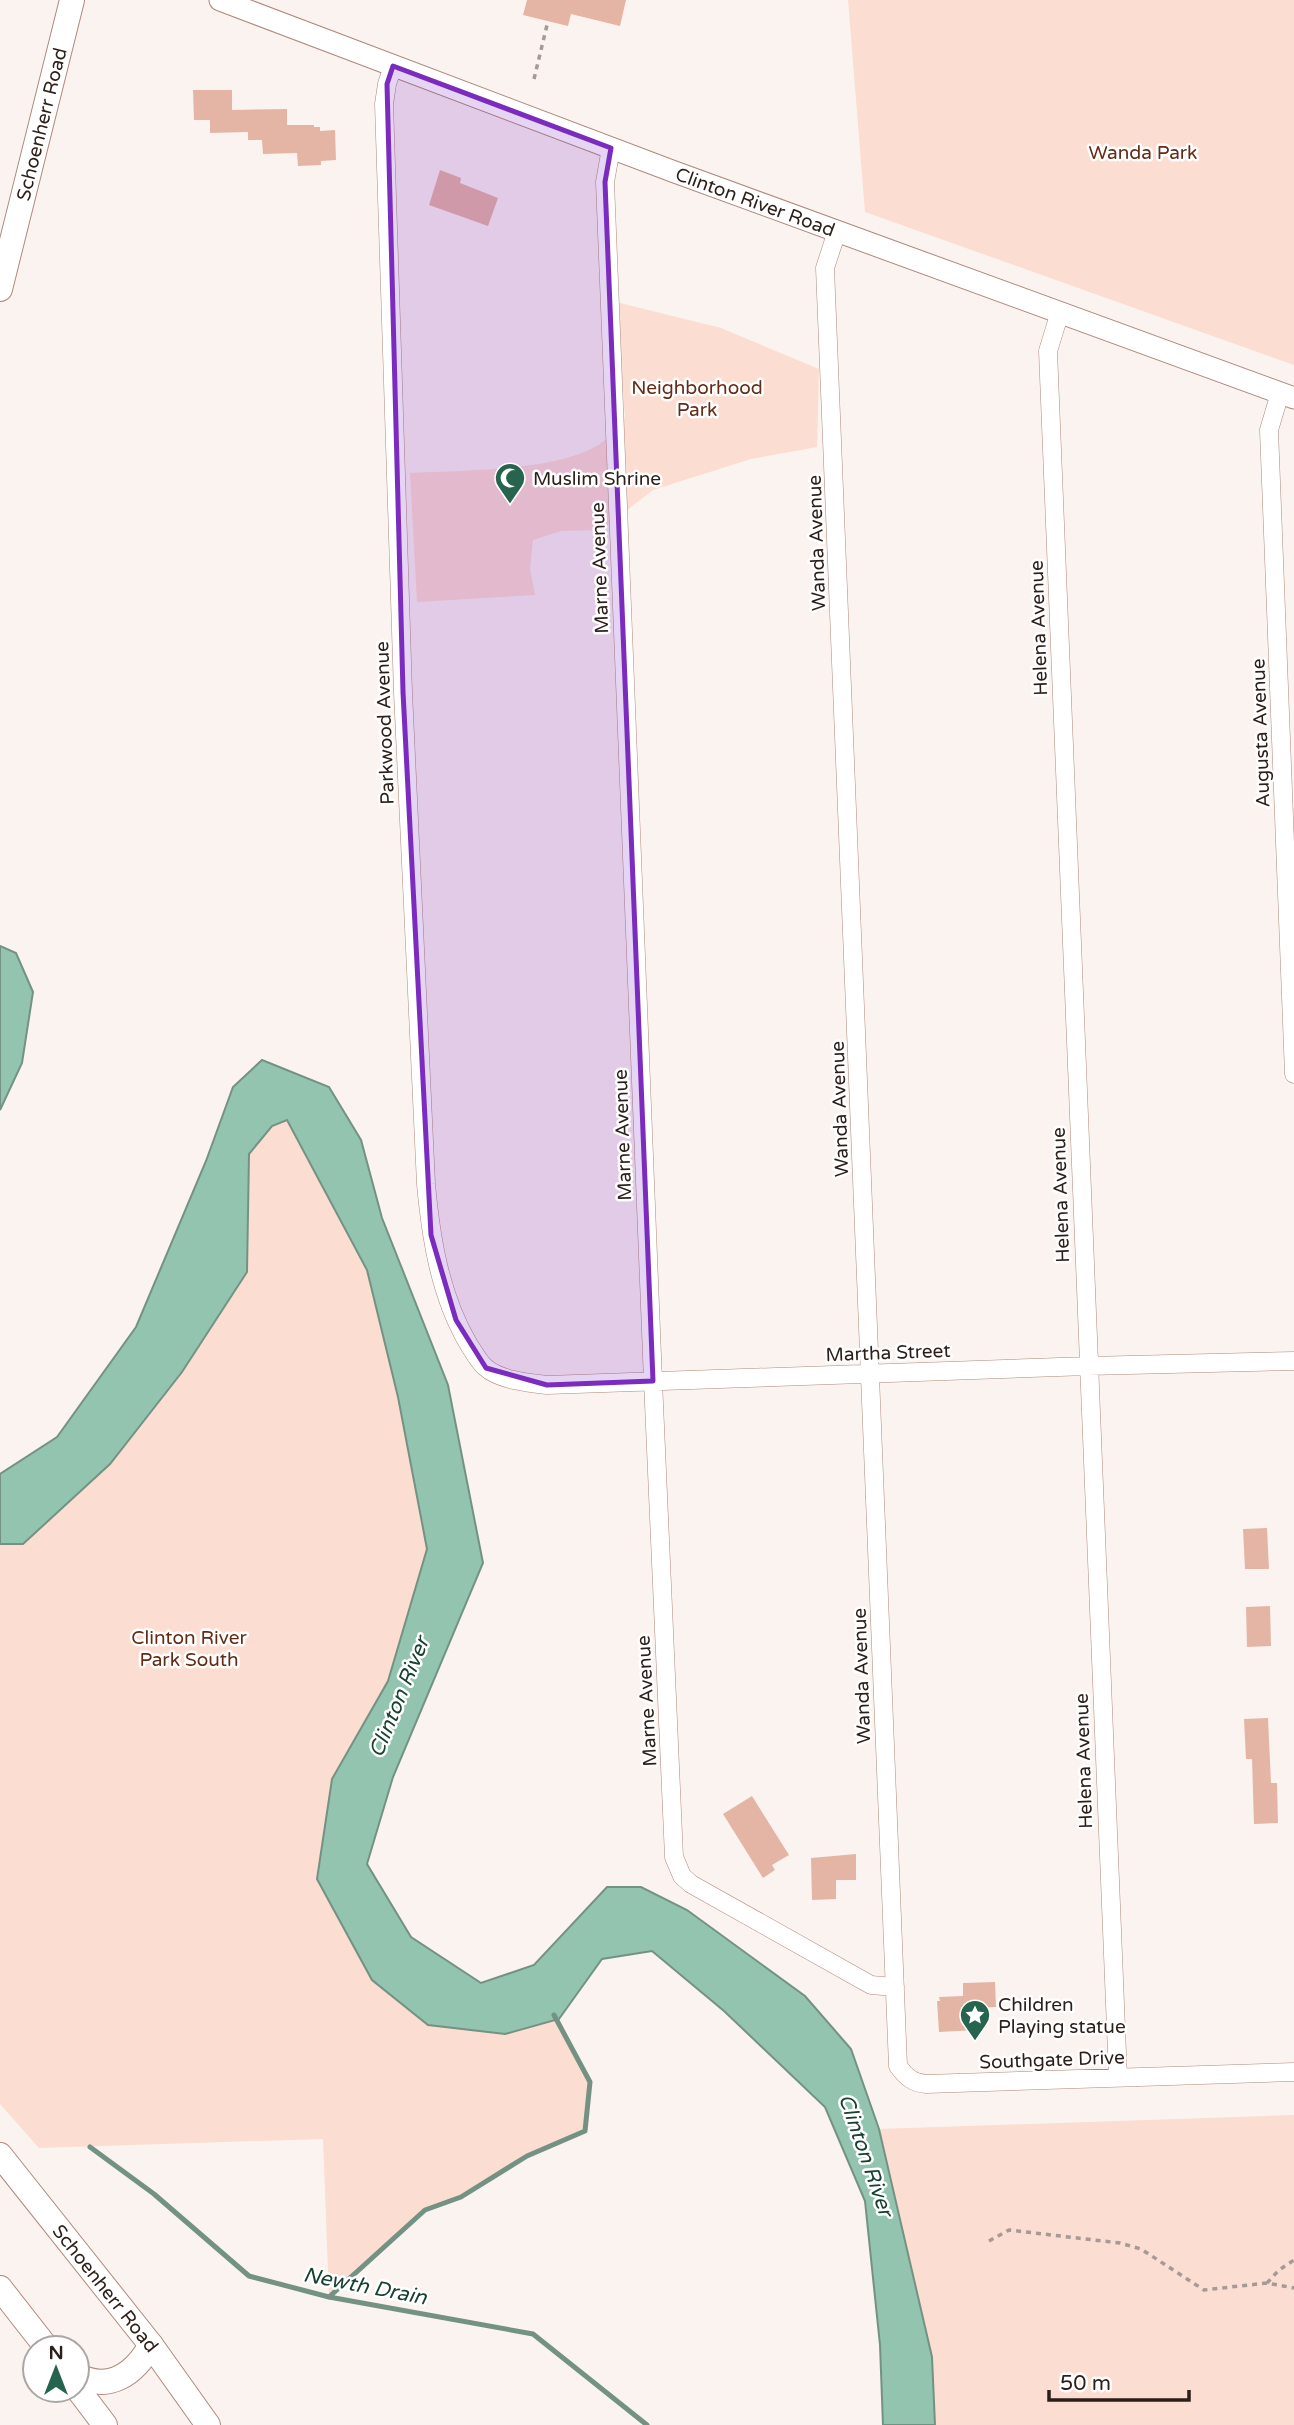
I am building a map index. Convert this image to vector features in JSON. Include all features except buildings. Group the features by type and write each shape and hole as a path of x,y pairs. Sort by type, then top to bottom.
{"main road":[{"name":"Schoenherr Road","path":"0,289 72,0"},
{"name":"Schoenherr Road","path":"0,2155 151,2345 208,2425"},
{"path":"0,2288 36,2334"},
{"path":"91,2379 98,2381 124,2376 144,2358 151,2345"},
{"path":"89,2404 105,2425"}],"street":[{"name":"Clinton River Road","path":"220,0 837,232 1287,395"},
{"name":"Parkwood Avenue","path":"393,66 384,104 404,705 426,1184 431,1235 441,1279 456,1320 486,1368"},
{"name":"Marne Avenue","path":"611,148 605,182 673,1847 682,1876 691,1884 870,1985 895,1987"},
{"name":"Wanda Avenue","path":"837,232 825,268 895,1987"},
{"name":"Helena Avenue","path":"1060,312 1048,351 1118,2078"},
{"name":"Augusta Avenue","path":"1287,395 1269,430 1294,1074"},
{"name":"Martha Street","path":"486,1368 508,1377 547,1385 1088,1366 1294,1362"},
{"name":"Southgate Drive","path":"895,1987 898,2066 904,2074 918,2083 1294,2073"}],"path":[{"path":"534,79 548,21"},
{"path":"989,2241 1009,2230 1120,2243 1141,2249 1204,2290 1267,2283 1294,2288"},
{"path":"1267,2283 1279,2270 1294,2260"}],"highlighted area":[{"path":"393,66 611,148 605,182 653,1381 547,1385 486,1368 456,1320 431,1235 403,692 387,84"}],"green space":[{"name":"Wanda Park","path":"848,0 1294,0 1294,365 865,212"},
{"name":"Neighborhood Park","path":"616,302 721,328 819,369 817,447 751,459 653,490 601,530 561,531 533,540 530,569 535,595 417,602 410,473 534,465 581,453 600,444 625,417"},
{"name":"Clinton River Park South","path":"287,1119 367,1270 398,1397 427,1549 388,1681 332,1779 317,1879 505,2034 559,2019 590,2082 585,2131 527,2156 461,2197 425,2210 329,2297 323,2139 39,2148 0,2104 0,1544 23,1544 110,1464 182,1372 247,1272 249,1154 272,1126"},
{"path":"1294,2115 1294,2425 935,2425 932,2357 879,2129"}],"water":[{"path":"0,946 16,953 33,992 22,1063 0,1110"},
{"name":"Clinton River","path":"262,1060 329,1087 361,1140 382,1218 448,1385 483,1563 393,1777 367,1864 411,1937 481,1983 534,1965 607,1887 641,1887 687,1910 805,1996 851,2049 879,2129 932,2357 935,2425 883,2425 880,2345 865,2201 825,2107 724,2011 652,1951 602,1959 559,2019 505,2034 428,2025 372,1980 317,1879 332,1779 388,1681 427,1549 398,1397 367,1270 287,1120 272,1126 249,1154 247,1272 182,1372 110,1464 23,1544 0,1544 0,1474 57,1437 136,1327 206,1161 233,1087"}],"waterway":[{"path":"329,2297 425,2210 461,2197 527,2156 585,2131 590,2082 554,2015"},
{"name":"Newth Drain","path":"90,2147 154,2194 249,2276 329,2297 533,2334 647,2425"}],"place":[{"name":"Muslim Shrine","path":"510,505"},
{"name":"Children Playing statue","path":"975,2042"}]}
